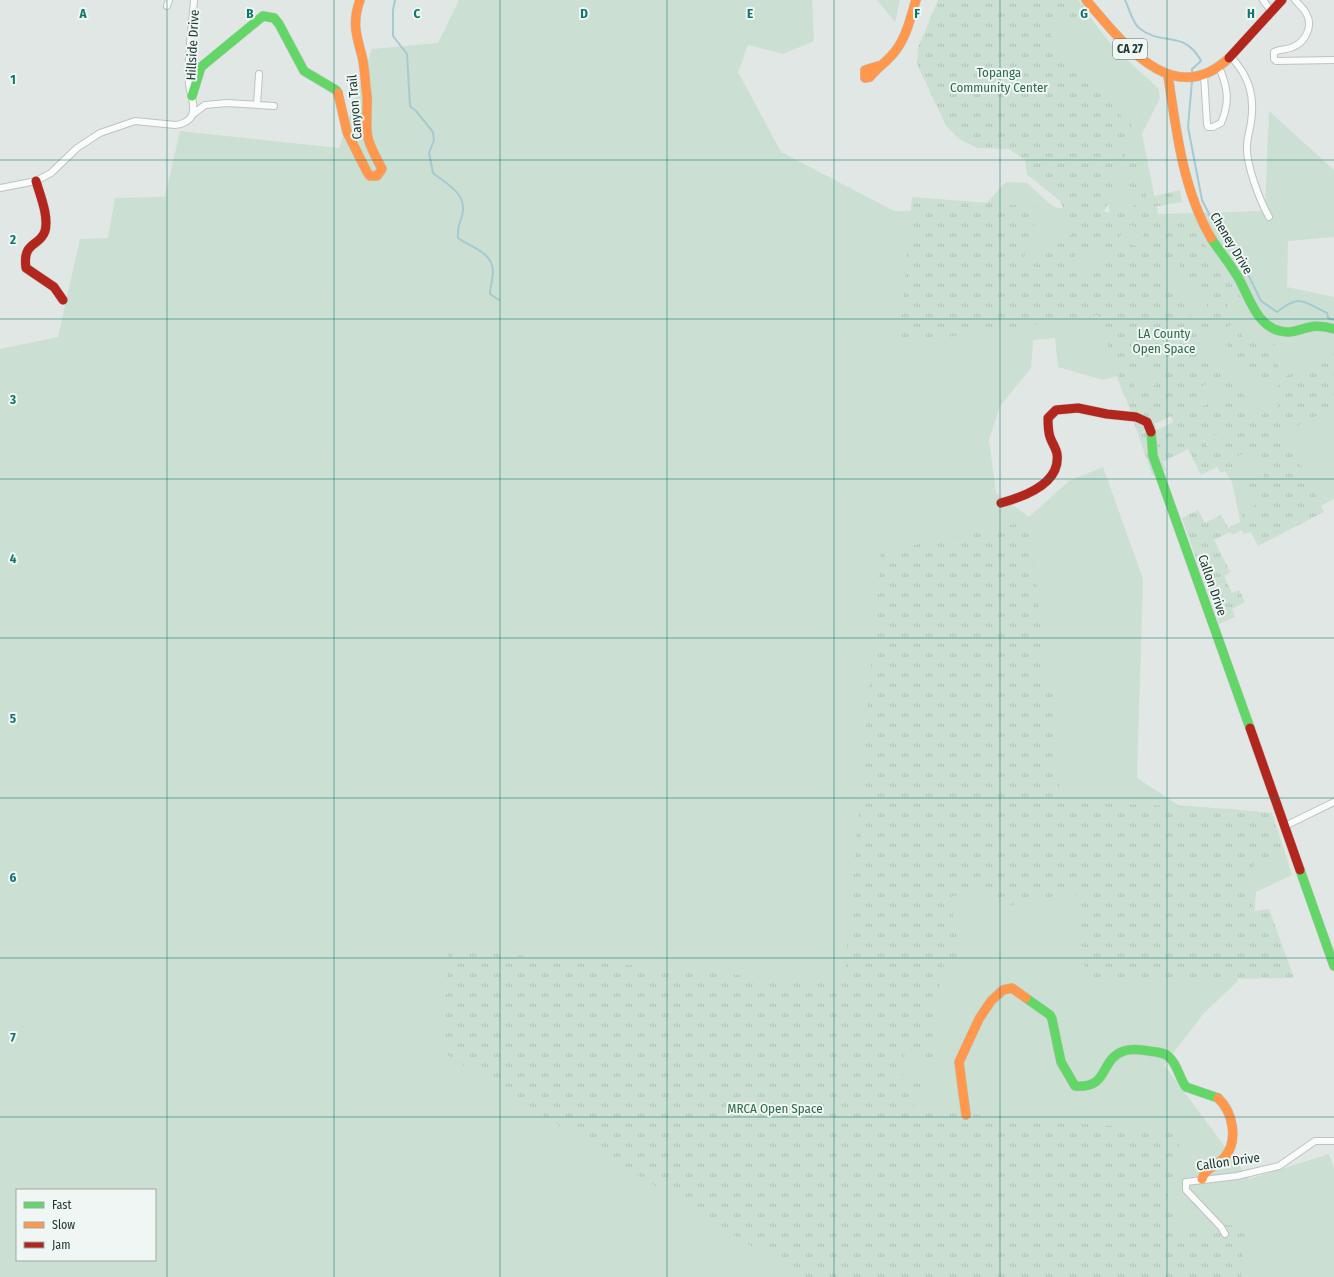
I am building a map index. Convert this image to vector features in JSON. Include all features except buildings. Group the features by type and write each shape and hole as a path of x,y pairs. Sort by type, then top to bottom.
{"street":[{"name":"Hillside Drive","path":"192,115 192,96 189,84 194,0"},
{"name":"Canyon Trail","path":"192,96 201,67 262,16 274,18 279,24 304,71 336,90 339,95 346,132 367,172 370,176 377,176 382,169 369,142 362,57 358,46 355,25 355,14 360,0"},
{"path":"878,66 892,55 901,42 906,33 916,0"},
{"name":"CA 27","path":"1086,0 1135,54 1152,68 1168,75 1186,77 1201,75 1219,67 1231,56 1282,0"},
{"path":"1263,0 1271,11"},
{"path":"1295,0 1307,13 1308,30 1303,40 1292,48 1274,52 1274,59 1276,61 1334,60"},
{"path":"1231,56 1246,75 1248,83 1252,107 1247,147 1258,195 1269,217"},
{"path":"1201,75 1207,124 1208,127 1213,127 1221,123 1227,105 1227,86 1219,67"},
{"path":"257,105 259,74"},
{"name":"Cheney Drive","path":"1168,75 1187,175 1194,200 1207,231 1231,266 1256,312 1267,325 1274,330 1284,333 1313,324 1325,325 1334,330"},
{"path":"0,188 36,181 51,172 77,148 100,134 135,121 180,125 205,105 227,103 274,106"},
{"path":"36,181 45,210 45,232 43,236 31,245 27,251 24,259 26,268 54,287 63,300"},
{"name":"Callon Drive","path":"1002,503 1034,492 1054,470 1057,456 1050,435 1048,418 1053,411 1064,408 1079,408 1113,415 1136,417 1148,424 1152,434 1153,456 1334,966"},
{"path":"1285,826 1334,802"},
{"path":"966,1115 959,1062 979,1019 991,1001 1002,990 1008,988 1018,991 1031,1003 1050,1015 1056,1027 1057,1046 1066,1076 1075,1086 1085,1087 1095,1084 1101,1078 1112,1058 1123,1051 1140,1050 1165,1055 1174,1063 1184,1085 1192,1090 1217,1097 1223,1103 1231,1120 1232,1145 1224,1158 1206,1171 1202,1179"},
{"name":"Callon Drive","path":"1225,1234 1221,1227 1186,1190 1185,1187 1189,1180 1237,1176 1278,1166 1315,1141 1334,1140"}],"green space":[{"path":"459,0 812,0 814,41 783,54 748,45 738,72 781,152 894,211 980,210 1006,182 1027,183 1050,204 1075,219 1110,214 1105,185 1029,24 1077,0 1113,47 1158,88 1160,98 1142,134 1158,214 1265,211 1269,111 1334,170 1334,237 1288,241 1287,287 1334,297 1334,499 1286,524 1243,534 1232,482 1187,414 1152,417 1124,396 1117,376 1103,380 1058,367 1055,338 1033,340 1031,368 1000,406 989,440 996,493 1029,517 1069,481 1103,467 1143,579 1137,778 1178,805 1272,813 1292,875 1256,892 1254,917 1237,982 1204,1013 1164,1065 1249,1179 1329,1154 1334,1168 1334,1277 0,1277 0,349 58,337 80,239 108,238 115,198 165,197 180,131 339,148 372,49 438,43"},
{"path":"877,0 900,0 895,22"},
{"name":"Topanga Community Center","path":"938,0 1078,0 1088,12 1077,20 1054,17 1051,36 1068,62 1083,69 1100,81 1115,100 1122,119 1130,118 1135,142 1119,145 1110,199 1104,212 1135,214 1133,206 1148,203 1151,216 1187,218 1240,297 1227,304 1233,324 1203,339 1204,342 1201,344 1205,351 1208,349 1221,376 1232,371 1255,418 1278,406 1270,390 1283,383 1281,379 1334,351 1334,406 1284,433 1324,512 1258,546 1248,527 1232,535 1230,532 1214,540 1230,572 1224,576 1232,593 1239,590 1245,602 1232,609 1235,617 1219,624 1182,518 1198,510 1205,523 1221,515 1228,528 1244,520 1241,513 1257,504 1247,484 1264,476 1250,450 1234,458 1237,465 1221,473 1217,467 1201,475 1188,449 1163,462 1166,470 1152,475 1098,315 899,344 912,197 1040,207 1021,267 1031,271 1037,254 1044,256 1050,237 1068,243 1074,223 1066,219 1065,215 1058,213 1059,208 1063,208 1060,201 1027,174 1025,160 1009,149 977,148 961,140 946,126 917,64 918,48","holes":["1124,223 1145,230 1139,247 1119,241","1078,247 1105,256 1099,273 1072,265","1174,257 1202,298 1199,300 1200,303 1204,300 1213,317 1196,326 1186,307 1198,300 1184,302 1158,268","1147,369 1155,385 1138,394 1131,378","1215,380 1224,396 1190,413 1187,406 1203,399 1198,388","1171,416 1173,422 1157,430 1154,424","1220,432 1224,438 1208,447 1204,440"]},
{"path":"1136,147 1142,175 1127,178 1121,150"},
{"path":"1143,180 1146,197 1132,200 1129,183"},
{"path":"1180,190 1182,202 1153,207 1151,197"},
{"name":"LA County Open Space","path":"1239,330 1246,343 1258,337 1272,344 1276,344 1269,348 1282,374 1260,386 1248,363 1238,368 1223,338"},
{"name":"MRCA Open Space","path":"1029,521 1042,632 1038,634 1047,680 1052,680 1060,801 1233,809 1267,813 1272,818 1285,853 1253,865 1256,874 1246,876 1254,911 1269,909 1294,978 1087,981 1076,910 1079,910 1075,892 997,908 993,888 950,897 960,957 943,962 946,982 940,983 932,1068 923,1068 918,1049 905,1048 902,1078 916,1079 917,1071 924,1072 928,1082 915,1094 914,1109 1180,1132 1176,1178 1169,1178 1167,1200 1175,1201 1172,1228 1221,1232 1214,1224 1246,1226 1241,1277 800,1277 441,1051 449,949 844,984 881,552"}],"waterway":[{"path":"395,0 393,10 393,36 407,54 410,106 433,132 434,140 429,153 433,173 450,186 459,196 463,208 459,224 458,238 480,251 489,260 492,265 493,272 490,294 499,300"},
{"path":"1125,0 1133,19 1139,28 1156,37 1180,42 1187,45 1194,51 1201,61 1192,69 1192,74"},
{"path":"1192,81 1188,127 1202,200 1214,224 1234,245 1261,301 1277,312 1285,306 1297,301 1302,301 1327,313 1328,318 1334,320"}],"traffic: fast":[{"path":"192,96 201,67 263,16 274,18 279,24 304,71 336,90 338,93"},
{"path":"1211,238 1236,274 1250,302 1265,323 1272,328 1286,332 1317,326 1334,329"},
{"path":"1151,432 1153,456 1250,728"},
{"path":"1300,870 1334,966"},
{"path":"1026,998 1050,1015 1061,1062 1075,1086 1086,1086 1094,1083 1111,1060 1116,1055 1124,1051 1136,1050 1160,1052 1167,1055 1172,1060 1186,1087 1218,1098"}],"traffic: slow":[{"path":"338,93 347,132 367,172 370,176 377,176 382,169 372,150 368,138 367,96 362,56 356,28 356,15 360,0"},
{"path":"878,66 865,70 865,78 870,77 889,58 901,43 916,0"},
{"path":"1086,0 1115,34 1132,50 1149,64 1168,74 1188,77 1208,73 1229,58"},
{"path":"1168,75 1174,117 1187,180 1201,219 1211,238"},
{"path":"966,1115 959,1062 979,1019 991,1001 1003,990 1012,988 1026,998"},
{"path":"1202,1179 1209,1169 1224,1158 1232,1143 1233,1135 1230,1119 1227,1111 1218,1098"}],"traffic: jam":[{"path":"1229,58 1282,0"},
{"path":"36,181 44,206 46,225 43,236 32,245 27,253 25,259 26,268 54,287 63,300"},
{"path":"1001,503 1020,497 1039,488 1053,473 1057,464 1057,454 1049,435 1048,418 1056,410 1078,408 1107,414 1136,417 1147,422 1151,432"},
{"path":"1250,728 1300,870"}]}
